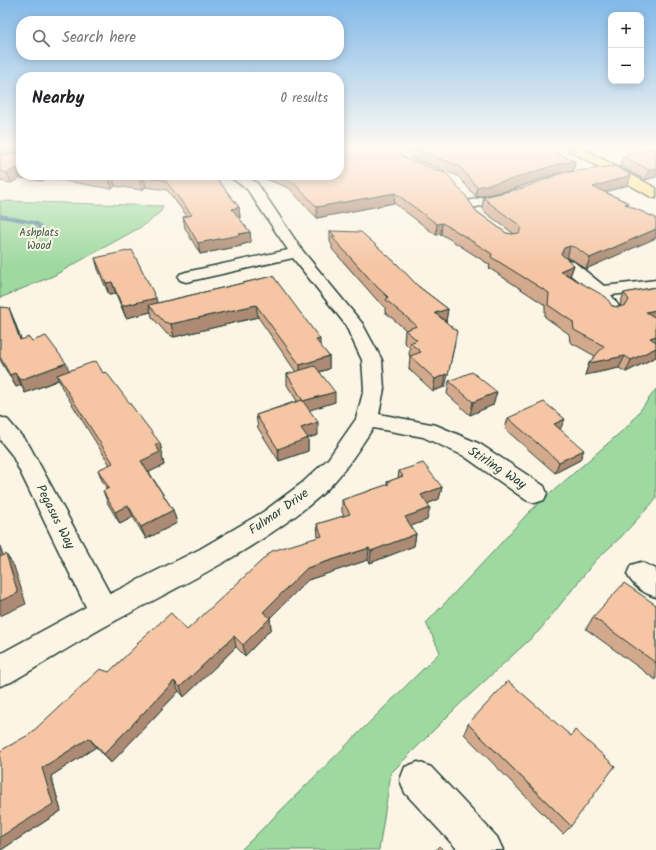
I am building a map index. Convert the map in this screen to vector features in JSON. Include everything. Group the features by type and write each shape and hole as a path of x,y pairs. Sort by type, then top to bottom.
{"main road":[{"path":"645,188 656,194"}],"street":[{"name":"Fulmar Drive","path":"0,671 104,612 210,557 272,519 311,490 336,465 367,420 374,389 372,360 353,323 297,253 253,188"},
{"path":"472,204 522,191"},
{"path":"462,192 480,217"},
{"path":"186,277 297,253"},
{"path":"567,264 600,290 614,312"},
{"path":"600,290 656,285"},
{"name":"Stirling Way","path":"367,420 428,430 472,450 535,493"},
{"name":"Pegasus Way","path":"0,425 21,451 104,612"},
{"path":"418,780 484,850"}],"green space":[{"name":"Ashplats Wood","path":"0,201 163,206 161,211 148,223 53,276 0,298"},
{"path":"656,389 656,499 620,538 596,560 539,631 461,703 391,773 379,850 241,850 440,652 426,623 528,513 630,424"}],"building":[{"path":"171,188 224,188 239,207 232,209 250,232 198,243 183,217 192,215"},
{"path":"298,188 459,188 476,211 506,233 512,234 519,233 521,228 519,225 488,202 484,197 524,188 594,188 629,203 625,204 656,218 656,229 590,258 577,248 570,246 564,248 561,254 574,265 560,271 606,297 612,306 619,307 626,305 629,300 624,293 656,287 656,310 646,312 656,318 656,336 650,338 656,342 656,348 631,360 625,356 589,363 604,346 574,330 573,322 548,305 549,293 491,257 492,254 453,229 442,223 437,224 395,193 317,207"},
{"path":"330,231 361,232 396,263 418,286 448,309 435,313 457,331 448,376 446,374 435,379 410,356 421,352 410,343 417,340 405,330 417,326 386,300 388,297 332,237 336,237"},
{"path":"132,250 156,298 122,306 112,282 106,283 95,258"},
{"path":"273,276 320,339 316,340 329,356 300,365 256,305 171,324 164,322 149,305"},
{"path":"0,307 9,308 20,340 29,337 32,341 46,336 66,363 20,380 15,373 10,375 0,357"},
{"path":"96,361 103,373 106,372 160,443 155,445 160,452 141,461 173,510 141,527 128,505 115,512 103,491 109,488 98,470 113,463 57,375"},
{"path":"315,366 335,392 303,401 287,374"},
{"path":"472,372 497,392 473,402 449,381"},
{"path":"302,400 318,422 301,428 308,438 278,449 256,415"},
{"path":"544,402 565,419 554,424 584,450 559,462 508,418"},
{"path":"423,463 442,487 421,495 430,508 405,517 416,534 371,551 369,548 307,568 263,612 270,618 243,645 234,636 180,687 174,681 104,754 89,738 42,768 53,804 0,837 0,751 30,734 100,669 109,672 138,644 137,643 171,613 187,630 272,551 322,536 317,524 350,514 342,500 389,484 387,482 403,476 399,471"},
{"path":"6,554 18,593 0,601 0,557"},
{"path":"624,583 656,605 656,663 593,617"},
{"path":"508,681 571,736 575,730 615,766 571,826 468,724"},
{"path":"439,846 443,850 436,850"}],"waterway":[{"path":"0,216 36,223 50,237"}]}
